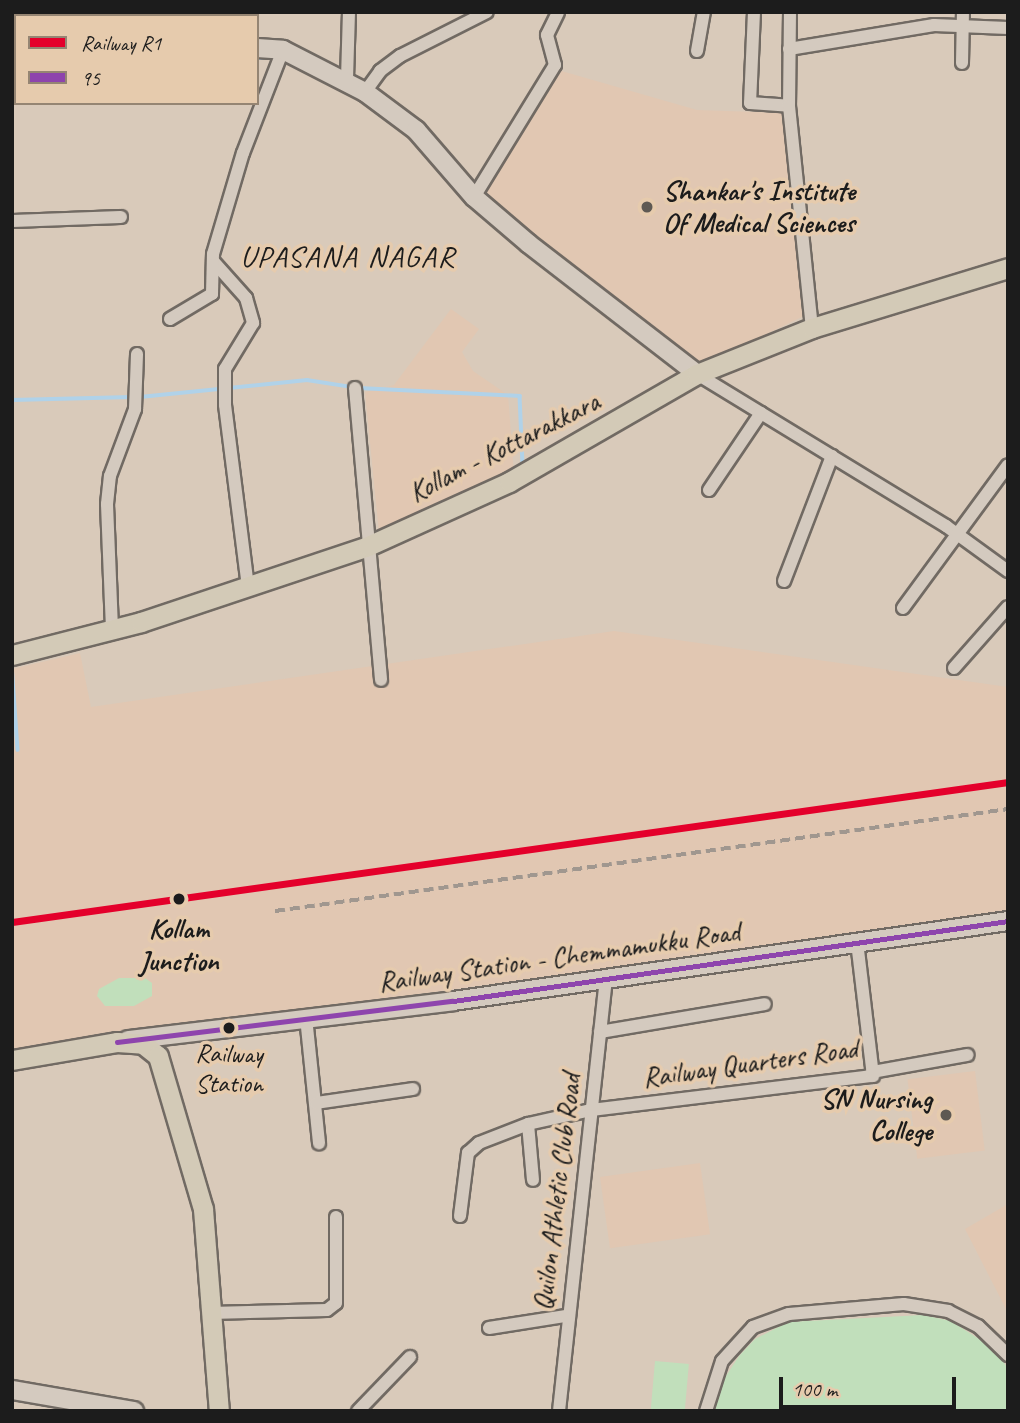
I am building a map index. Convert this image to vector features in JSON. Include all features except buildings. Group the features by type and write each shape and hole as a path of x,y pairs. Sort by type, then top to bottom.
{"main road":[{"path":"259,48 284,50 347,79 365,92 416,130 474,197 697,374"},
{"name":"Kollam - Kottarakkara","path":"15,654 112,629 369,547 509,482 697,374 812,328 1008,268"},
{"name":"Railway Station - Chemmamukku Road","path":"117,1042 606,980 1008,921"},
{"path":"165,1073 166,1048 172,1033"},
{"path":"12,1060 117,1042 152,1049 165,1073 203,1209 213,1407"},
{"path":"12,1390 134,1411"}],"street":[{"path":"347,79 349,12"},
{"path":"365,92 380,71 400,56 487,12"},
{"path":"474,197 555,65 547,35 558,12"},
{"path":"697,51 704,12"},
{"path":"754,12 750,103 789,106"},
{"path":"790,12 789,106 812,328"},
{"path":"789,48 963,18 1008,29"},
{"path":"962,63 963,18"},
{"path":"170,319 212,294 213,261 243,153 284,50"},
{"path":"12,221 121,217"},
{"path":"213,261 246,298 253,323 225,369 225,405 248,587"},
{"path":"112,629 107,504 110,476 135,410 137,354"},
{"path":"697,374 955,533 1008,571"},
{"path":"355,388 381,680"},
{"path":"709,490 761,413"},
{"path":"783,581 832,456"},
{"path":"904,608 955,533 1008,465"},
{"path":"954,668 1008,607"},
{"name":"Railway Quarters Road","path":"460,1216 468,1153 479,1143 528,1124 591,1110 873,1076 857,942"},
{"name":"Quilon Athletic Club Road","path":"559,1411 566,1316 606,980"},
{"path":"600,1031 765,1004"},
{"path":"306,1017 319,1143"},
{"path":"872,1072 967,1055"},
{"path":"316,1104 413,1088"},
{"path":"528,1124 533,1180"},
{"path":"210,1313 327,1310 336,1303 336,1217"},
{"path":"706,1411 722,1361 752,1327 789,1314 904,1304 948,1311 978,1326 1008,1355"},
{"path":"489,1328 566,1316"},
{"path":"358,1411 410,1357"}],"shaded area":[{"name":"Shankar's Institute Of Medical Sciences","path":"558,70 697,110 786,113 806,315 696,368 484,193"},
{"path":"451,309 479,329 462,352 473,371 508,395 514,473 379,533 365,392 394,385"},
{"name":"Kollam Junction","path":"614,631 1008,687 1008,913 12,1050 12,669 80,653 91,707"},
{"name":"SN Nursing College","path":"975,1071 985,1150 917,1159 908,1079"},
{"path":"700,1163 710,1234 610,1248 600,1177"},
{"path":"1008,1204 1008,1313 965,1229"}],"green space":[{"path":"119,978 145,978 152,983 152,996 134,1006 105,1006 97,996 99,989"},
{"path":"923,1315 951,1321 996,1350 1008,1369 1008,1411 714,1411 724,1379 739,1356 755,1339 788,1322"},
{"path":"655,1361 689,1364 685,1411 651,1411"}],"waterway":[{"path":"259,58 273,58"},
{"path":"140,397 307,380 352,387"},
{"path":"359,388 520,396 523,465"},
{"path":"12,400 132,397"},
{"path":"12,664 18,750"}],"railway":[{"path":"275,911 1008,809"}],"rail line":[{"name":"R1","path":"12,922 1008,782"}],"transit line":[{"name":"95","path":"117,1042 453,1001 1008,921"}],"place":[{"name":"Shankar's Institute Of Medical Sciences","path":"647,207"},
{"name":"Kollam Junction","path":"179,899"},
{"name":"Railway Station","path":"229,1028"},
{"name":"SN Nursing College","path":"946,1115"}],"district":[{"name":"UPASANA NAGAR","path":"348,256"}]}
